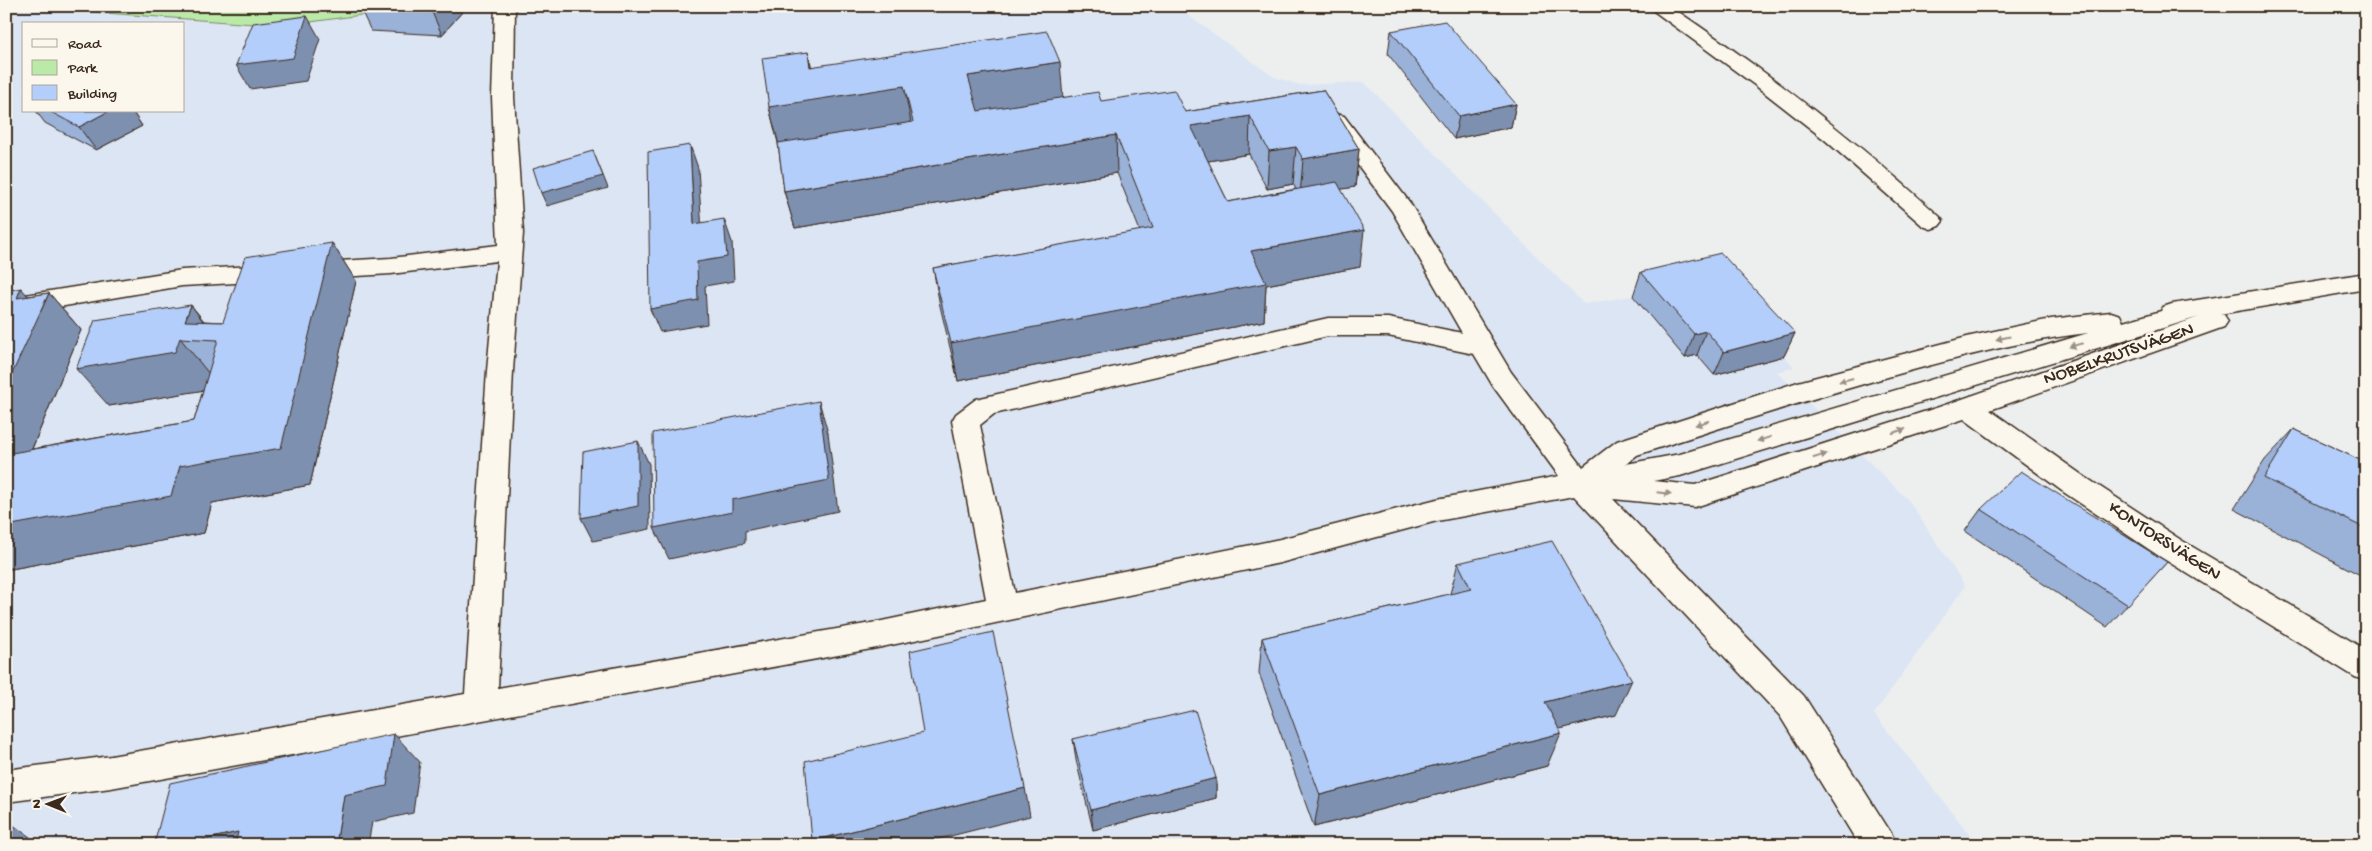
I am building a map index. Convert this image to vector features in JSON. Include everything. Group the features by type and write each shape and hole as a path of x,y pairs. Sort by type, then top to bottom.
{"street":[{"path":"481,707 511,233 503,97 504,6"},
{"path":"1657,6 1719,48 1880,172 1931,221"},
{"path":"1313,116 1336,121 1402,208 1502,378 1581,485 1792,706 1879,845"},
{"path":"6,308 182,278 392,266 509,252"},
{"path":"2289,294 2366,281"},
{"name":"NOBELKRUTSVÄGEN","path":"1581,485 1627,448 1798,392 1972,345 2051,328 2190,311 2289,294"},
{"name":"NOBELKRUTSVÄGEN","path":"1581,485 1695,496 1968,408 2289,294"},
{"name":"NOBELKRUTSVÄGEN","path":"1581,485 1680,465 2190,311"},
{"path":"1004,609 969,444 966,421 986,406 1328,327 1388,326 1482,346"},
{"name":"KONTORSVÄGEN","path":"1968,408 2072,483 2170,548 2366,666"},
{"path":"6,786 111,772 867,637 1280,551 1437,510 1581,485"}],"shaded area":[{"path":"6,6 1175,6 1274,77 1300,85 1364,82 1584,304 1638,295 1711,277 1794,367 1777,372 1909,501 1965,586 1874,714 1978,845 6,845"}],"green space":[{"path":"78,6 427,6 281,26 78,11"}],"building":[{"path":"361,6 437,6 432,12 360,8"},
{"path":"307,16 293,58 236,65 253,23"},
{"path":"1445,21 1516,104 1459,116 1391,31"},
{"path":"1047,31 1060,62 968,76 978,111 1098,92 1101,101 1174,90 1185,112 1323,90 1359,149 1303,159 1296,147 1269,151 1250,116 1191,126 1228,202 1337,182 1364,230 1251,251 1266,283 951,343 933,268 1153,228 1116,135 784,191 778,143 913,122 904,86 769,107 762,58 808,52 810,67"},
{"path":"51,112 107,112 79,127"},
{"path":"690,145 694,224 724,219 727,257 697,262 698,300 650,309 648,152"},
{"path":"593,151 603,176 541,193 533,168"},
{"path":"332,243 281,448 180,466 171,496 6,526 6,454 194,421 218,340 180,338 175,352 76,369 95,320 191,305 185,321 223,322 245,257"},
{"path":"1721,253 1795,333 1724,352 1706,331 1694,334 1641,272"},
{"path":"21,288 17,298 49,293 6,387 6,291"},
{"path":"819,401 829,480 732,500 732,512 654,528 653,433"},
{"path":"2294,429 2366,463 2366,529 2264,478"},
{"path":"638,441 638,506 581,518 583,452"},
{"path":"2021,471 2167,562 2128,605 1981,509"},
{"path":"1552,541 1632,680 1545,702 1561,733 1320,795 1262,638 1471,589 1458,563"},
{"path":"993,632 1025,788 812,841 805,761 923,733 910,651"},
{"path":"1195,710 1216,778 1091,810 1073,739"},
{"path":"394,734 387,786 344,795 336,845 235,845 238,832 181,845 154,845 170,783"}]}
